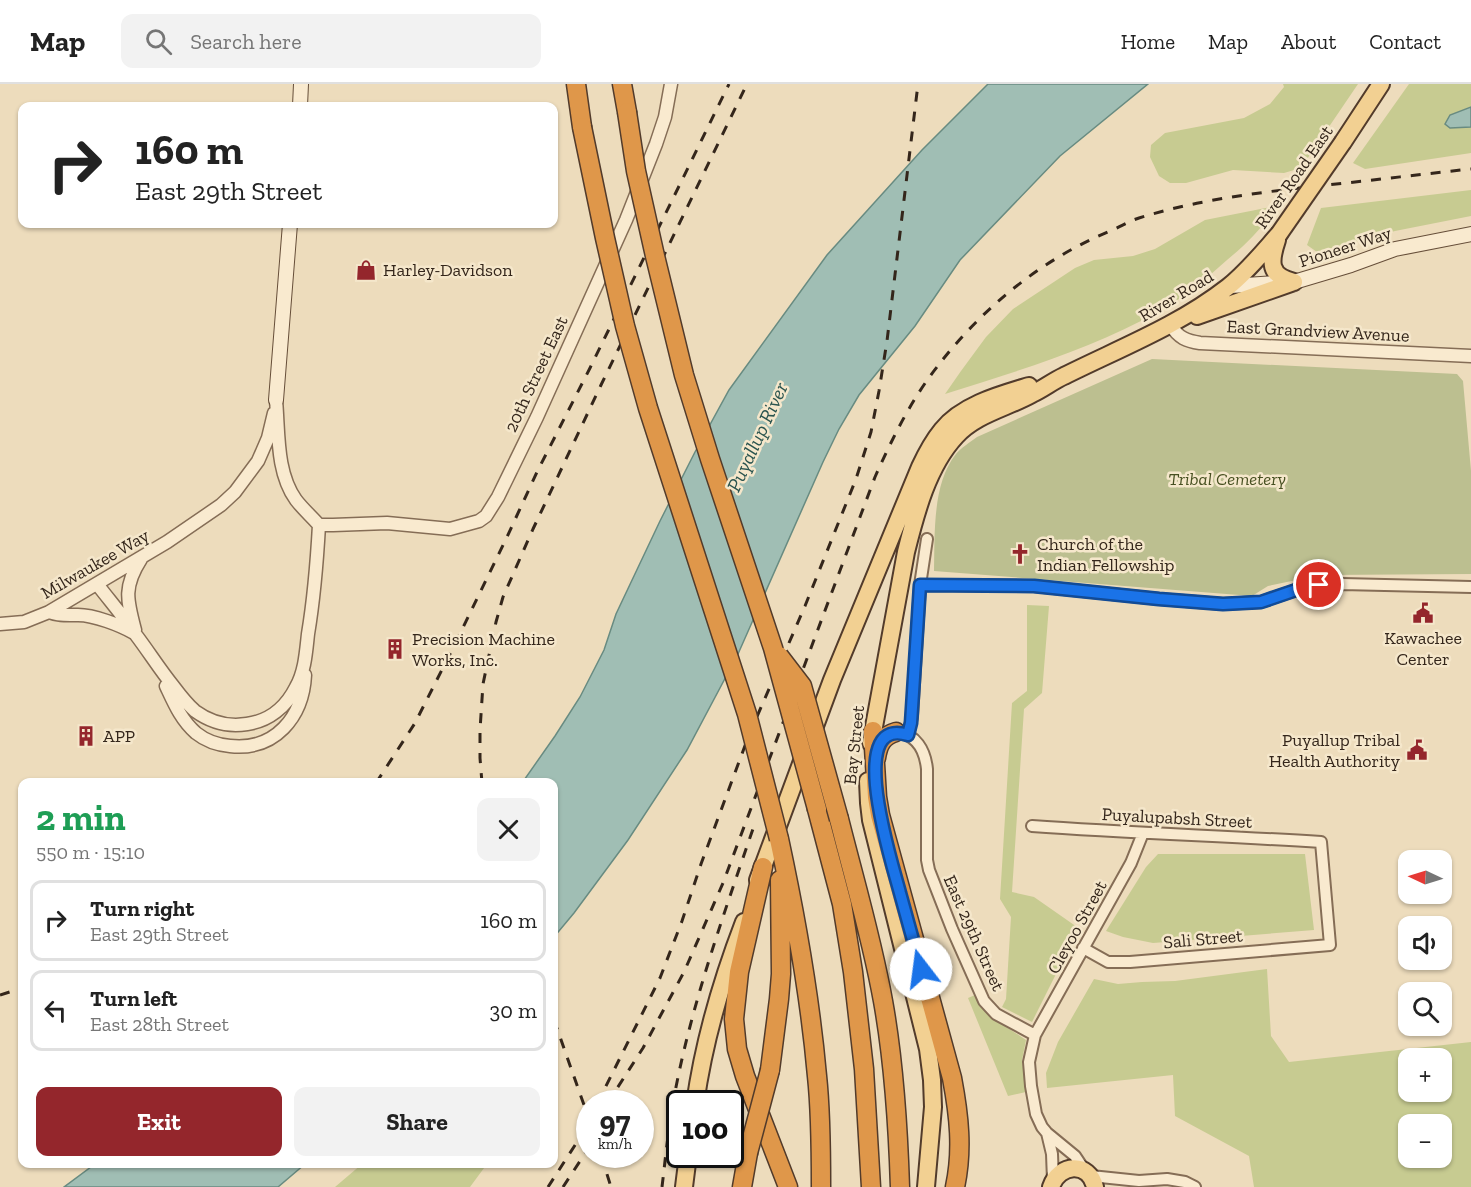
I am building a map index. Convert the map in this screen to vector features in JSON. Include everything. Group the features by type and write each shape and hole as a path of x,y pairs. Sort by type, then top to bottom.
{"highway":[{"path":"576,84 582,127 625,326 665,464 747,714 779,839 806,982 817,1077 821,1187"},
{"path":"622,84 636,171 684,375 773,648 842,904 858,1010 871,1187"},
{"path":"773,648 802,686 869,938 882,999 892,1067 900,1187"},
{"path":"873,731 874,769 880,815 952,1078 958,1110 960,1135 955,1187"},
{"path":"874,769 880,743 886,736 902,734"},
{"path":"742,1187 748,1153 770,1070 779,999 781,940 779,839"},
{"path":"763,867 739,972 734,1019 737,1049 745,1076 788,1187"}],"main road":[{"path":"300,102 301,84"},
{"name":"River Road East","path":"1230,286 1279,234 1381,84"},
{"path":"276,400 290,228"},
{"path":"1279,234 1273,252 1273,269 1277,275 1294,282"},
{"name":"Pioneer Way","path":"1230,286 1294,282 1395,249 1471,234"},
{"path":"1171,325 1294,282"},
{"name":"River Road","path":"1142,340 1171,325 1230,286"},
{"name":"Bay Street","path":"926,1187 933,1107 928,1049 871,820 868,794 868,760 906,552 917,514 936,465 951,441 967,426 1032,394 1062,376 1142,340"},
{"name":"Bay Street","path":"697,1090 704,1048 721,985 763,867 832,680 920,466 932,444 947,424 964,411 1015,390 1062,376"},
{"path":"877,707 883,724 902,734"},
{"path":"684,1187 686,1168"},
{"path":"1051,1185 1058,1174 1071,1168 1078,1168 1090,1178"}],"street":[{"name":"20th Street East","path":"319,525 387,524 450,529 479,521 486,516 498,497 537,417 626,220 665,117 671,84"},
{"name":"East Grandview Avenue","path":"1171,325 1174,332 1182,339 1200,343 1471,357"},
{"path":"155,663 181,716 190,727 207,740 217,744 238,747 272,738 291,720 300,705 305,686 304,665 316,570 319,525 297,501 286,480 280,451 276,400"},
{"name":"Milwaukee Way","path":"0,624 24,622 49,612 143,557 221,505 235,492 258,461 268,438 276,400"},
{"path":"902,734 912,717 920,585 927,539"},
{"path":"136,634 128,603 128,588 132,573 143,557"},
{"path":"97,584 183,699 196,712 213,721 231,725 250,724 269,717 284,705 295,690 304,665"},
{"path":"920,585 1034,586 1223,604 1261,602 1302,588 1319,585 1471,587"},
{"path":"49,612 58,616 79,615 97,618 136,634"},
{"name":"East 29th Street","path":"902,734 912,737 922,749 927,764 927,860 964,956 984,1001 996,1014 1035,1035"},
{"name":"Puyalupabsh Street","path":"1032,826 1321,842 1330,945"},
{"name":"Cleyoo Street","path":"1035,1035 1131,863 1143,833"},
{"name":"Sali Street","path":"1083,948 1108,962 1131,962 1330,945"},
{"path":"1035,1035 1029,1062 1036,1114 1047,1133 1075,1156 1090,1178 1139,1181 1167,1179 1185,1182 1195,1187"},
{"path":"1047,1133 1052,1154 1051,1185"},
{"path":"1127,1187 1139,1181"}],"green space":[{"path":"1283,84 1358,84 1301,168 1284,173 1233,170 1186,183 1170,183 1159,176 1150,157 1151,145 1165,133 1244,118 1270,104 1284,87"},
{"path":"1409,84 1471,84 1471,107 1450,115 1450,128 1471,127 1471,153 1365,169 1353,163"},
{"path":"1471,190 1471,216 1395,231 1317,252 1307,245 1321,208"},
{"path":"1276,206 1260,229 1241,248 1194,288 1158,312 1080,348 1027,368 945,394 986,337 1013,309 1075,268 1094,260 1133,256 1155,249 1205,220"},
{"name":"Tribal Cemetery","path":"1152,359 1457,374 1463,381 1471,471 1471,574 1324,575 1268,586 1252,596 934,571 936,510 939,494 948,466 958,452 977,437"},
{"path":"1027,605 1049,606 1042,693 1024,709 1012,892 1034,897 1077,927 1077,932 1032,1022 1002,1007 1006,999 1011,917 1000,899 1012,703 1027,691"},
{"path":"1158,854 1305,854 1314,930 1153,943 1106,931 1146,867"},
{"path":"1267,969 1271,1036 1289,1062 1398,1050 1398,1102 1452,1102 1452,1048 1416,1048 1471,1042 1471,1187 1254,1187 1249,1156 1175,1116 1173,1075 1047,1088 1046,1073 1058,1042 1094,979 1118,984 1175,981"},
{"path":"975,995 990,1016 1026,1040 1022,1060 1026,1092 1008,1096 968,998"},
{"path":"357,1168 484,1168 470,1187 335,1187"}],"water":[{"name":"Puyallup River","path":"988,84 1148,84 1060,156 960,260 915,326 859,395 823,462 738,654 687,750 628,840 558,932 558,778 526,778 580,697 604,650 616,614 660,521 729,390 827,255 922,150"},
{"path":"1471,107 1471,127 1450,128 1445,124 1450,115"},
{"path":"90,1168 300,1168 278,1187 64,1187"}],"railway":[{"path":"379,778 415,723 453,648 537,472 729,84"},
{"path":"482,778 480,730 483,684 503,597 601,385 747,84"},
{"path":"604,1090 660,978 749,735 805,606 856,479 871,432 887,341 918,84"},
{"path":"616,1090 643,1048 684,972 723,883 881,463 919,393 937,367 973,325 1015,287 1037,271 1085,242 1139,218 1208,201 1255,194 1471,169"},
{"path":"662,1187 668,1137 683,1053 712,952 756,820"},
{"path":"0,995 18,989"},
{"path":"558,1031 579,1090"},
{"path":"548,1187 576,1144"},
{"path":"563,1187 576,1167"},
{"path":"605,1168 611,1187"}],"place":[{"name":"Harley-Davidson","path":"366,270"},
{"name":"Church of the Indian Fellowship","path":"1020,554"},
{"name":"Kawachee Center","path":"1423,613"},
{"name":"Precision Machine Works, Inc.","path":"395,649"},
{"name":"APP","path":"86,736"},
{"name":"Puyallup Tribal Health Authority","path":"1417,750"}],"route":[{"path":"921,969 880,815 874,769 883,739 896,732 908,735 912,717 920,585 1034,586 1223,604 1261,602 1302,588 1319,585"}]}
